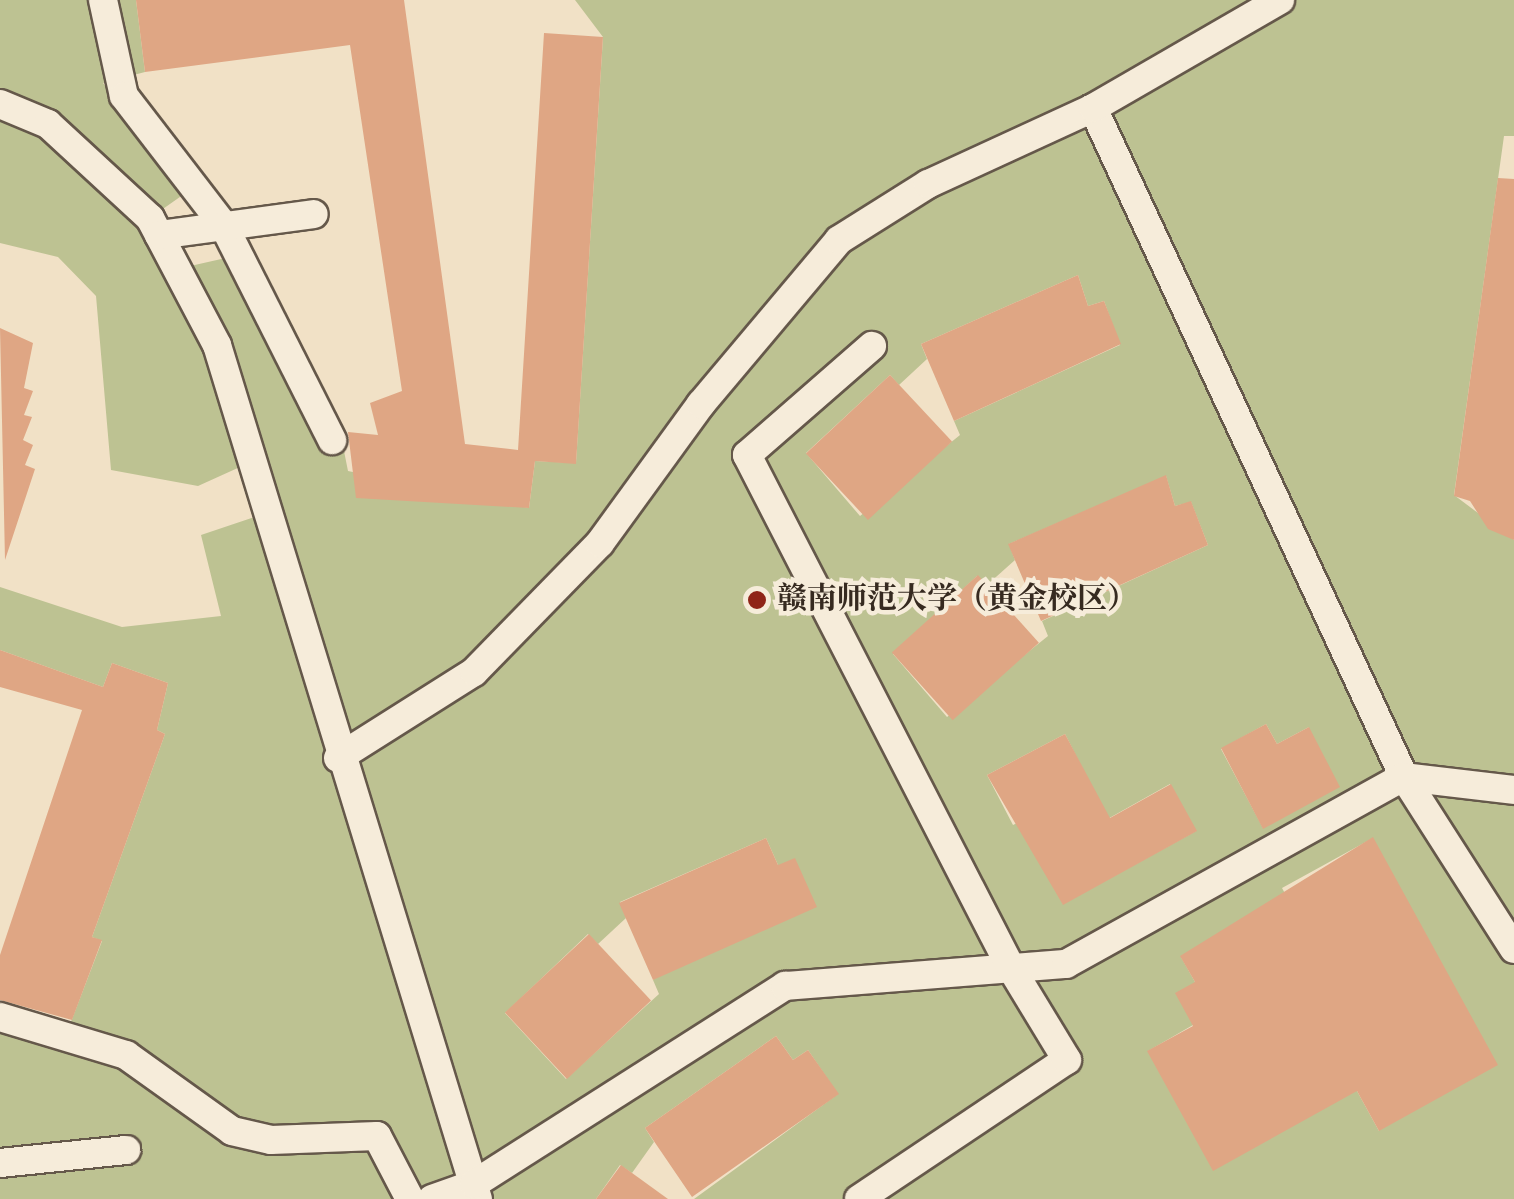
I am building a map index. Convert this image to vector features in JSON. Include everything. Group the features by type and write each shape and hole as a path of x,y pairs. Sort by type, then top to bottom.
{"street":[{"path":"103,0 124,96 224,226 332,440"},
{"path":"338,758 474,672 600,543 701,404 838,240 928,184 1093,108 1280,0"},
{"path":"0,104 48,124 101,165 159,235 217,346 338,758 476,1192"},
{"path":"1093,108 1404,777 1514,950"},
{"path":"159,235 314,214"},
{"path":"861,1198 1067,1060 1011,968 747,455 872,346"},
{"path":"432,1199 476,1192 785,986 1066,964 1404,777 1514,790"},
{"path":"0,1017 126,1055 232,1131 271,1140 377,1136 410,1199"},
{"path":"0,1163 126,1150"}],"green space":[{"name":"赣南师范大学（黄金校区）","path":"0,0 136,0 145,72 103,83 187,192 150,218 177,269 239,255 340,431 348,471 529,508 535,461 576,463 603,37 575,0 1514,0 1514,136 1504,136 1454,495 1514,540 1514,1199 694,1199 838,1094 808,1050 793,1060 776,1036 645,1128 654,1142 632,1173 620,1165 596,1199 0,1199 0,1017 69,1027 102,941 92,937 165,734 157,730 168,683 112,663 103,687 0,650 0,587 122,627 221,616 201,535 266,513 251,462 198,486 111,470 96,296 58,257 0,243","holes":["1078,275 1088,306 1104,301 1120,345 954,421 960,435 860,516 806,453 890,375 899,385 927,359 921,344","1166,476 1175,506 1191,502 1208,545 1042,621 1048,636 947,717 893,654 977,576 987,585 1015,560 1009,544","1266,724 1277,744 1309,727 1263,828 1221,749","1065,734 1091,785 1013,825 987,775","1170,784 1196,831 1063,904 1038,858","766,838 778,865 653,980 659,994 566,1079 505,1013 588,934 598,944 626,918 620,902","1373,838 1379,1131 1357,1091 1148,1051 1193,1025 1195,982 1181,957 1308,936 1282,888"]}],"building":[{"path":"136,0 404,0 465,444 518,450 544,33 603,37 576,464 535,461 529,508 356,498 348,432 378,435 370,403 402,391 350,45 145,72"},
{"path":"1498,178 1514,179 1514,540 1488,529 1470,501 1454,496"},
{"path":"1078,275 1088,306 1104,301 1121,344 954,421 921,344"},
{"path":"0,328 33,343 24,388 33,391 24,415 32,417 23,440 33,445 25,465 35,469 5,560"},
{"path":"890,375 952,442 868,520 806,453"},
{"path":"1166,475 1175,506 1191,501 1208,545 1041,621 1008,544"},
{"path":"978,575 1039,643 953,720 892,653"},
{"path":"0,650 103,687 112,663 168,683 157,730 165,734 92,937 102,940 72,1020 0,1000 0,955 82,710 0,687"},
{"path":"1266,724 1277,744 1309,727 1340,787 1263,829 1221,748"},
{"path":"1065,734 1110,818 1171,784 1197,831 1063,905 987,775"},
{"path":"1373,837 1498,1065 1379,1131 1357,1091 1213,1171 1147,1051 1193,1026 1175,993 1195,982 1180,956"},
{"path":"766,838 778,865 795,858 817,907 653,980 619,903"},
{"path":"589,934 651,1001 567,1079 505,1012"},
{"path":"776,1036 793,1060 808,1050 839,1094 692,1197 645,1128"},
{"path":"621,1165 668,1199 596,1199"}],"place":[{"name":"赣南师范大学（黄金校区）","path":"757,600"}]}
